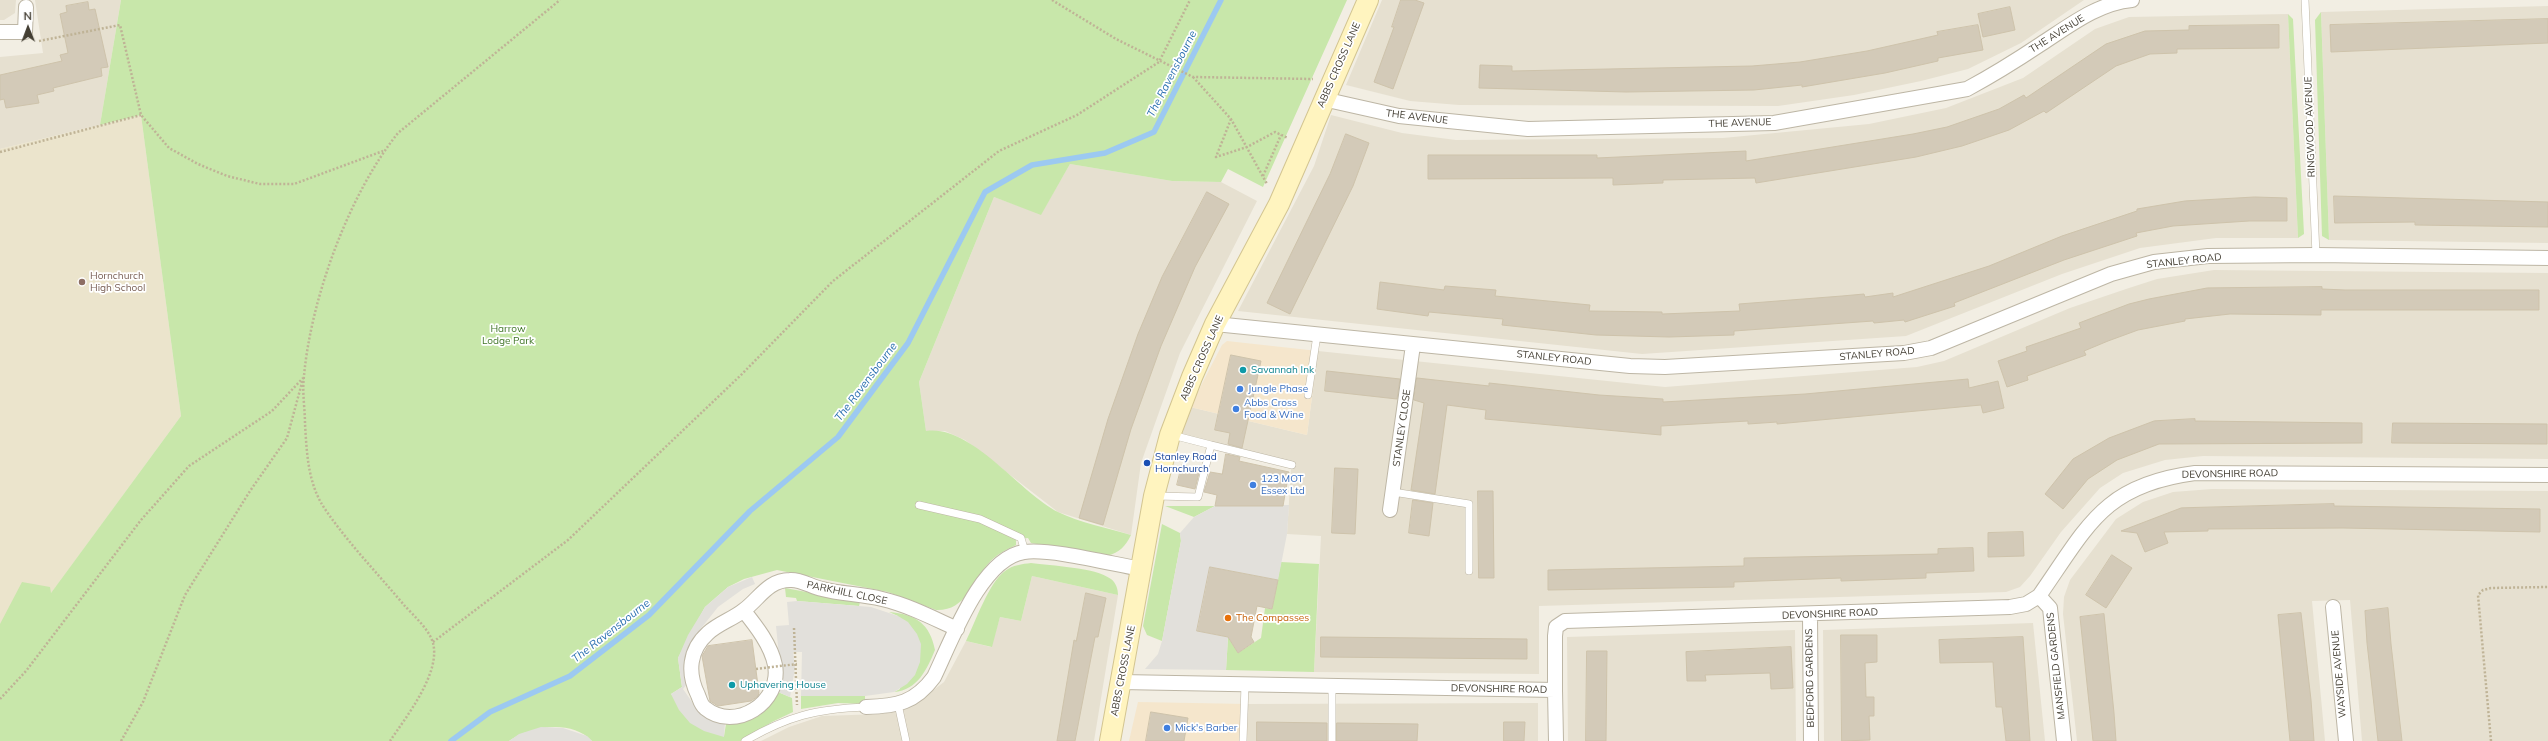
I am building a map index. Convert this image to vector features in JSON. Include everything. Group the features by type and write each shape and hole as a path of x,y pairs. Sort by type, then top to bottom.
{"street":[{"name":"ABBS CROSS LANE","path":"1110,741 1154,496 1170,435 1192,377 1216,324 1278,204 1368,0"},
{"name":"THE AVENUE","path":"1324,99 1398,116 1528,129 1774,123 1967,89 1995,74 2084,16 2104,7 2132,0"},
{"path":"0,32 25,32 26,8"},
{"name":"STANLEY ROAD","path":"1216,324 1630,366 1665,367 1904,353 1937,345 2111,274 2154,262 2208,256 2316,255 2548,258"},
{"name":"STANLEY CLOSE","path":"1390,510 1413,345"},
{"name":"DEVONSHIRE ROAD","path":"1121,682 1555,690 1556,627 1566,621 2010,607 2026,604 2039,596 2093,519 2116,498 2140,485 2167,476 2195,472 2548,475"},
{"path":"866,707 898,704 912,699 925,689 934,677 957,629 991,571 1012,555 1025,552 1056,554 1141,569"},
{"name":"PARKHILL CLOSE","path":"744,610 758,628 768,648 775,665 775,683 765,701 747,715 712,714 703,706 690,680 690,668 697,644 708,632 744,610 767,587 790,580 823,590 881,598 907,606 957,629"},
{"name":"MANSFIELD GARDENS","path":"2039,596 2050,608 2064,741"},
{"name":"WAYSIDE AVENUE","path":"2333,607 2346,741"},
{"name":"BEDFORD GARDENS","path":"1810,614 1811,741"},
{"path":"1555,690 1556,741"}],"lane":[{"name":"RINGWOOD AVENUE","path":"2305,0 2316,255"},
{"path":"1308,395 1317,335"},
{"path":"1170,435 1292,465"},
{"path":"1154,496 1198,497 1211,445"},
{"path":"1393,492 1469,504 1469,571"},
{"path":"920,505 980,519 996,525 1021,538 1025,552"},
{"path":"1243,741 1245,685"},
{"path":"1332,686 1332,741"},
{"path":"898,704 906,741"},
{"path":"745,741 797,716 837,708 866,707"}],"path":[{"path":"121,741 143,702 185,595 250,491 287,438 304,377 314,320 338,235 383,151 398,133 560,0"},
{"path":"1052,0 1116,39 1159,62 1193,77 1248,80 1334,79"},
{"path":"433,642 568,540 741,375 833,280 999,151 1077,115 1159,62 1190,0"},
{"path":"25,32 38,41 120,25 141,115 169,148 226,176 260,184 294,184 383,151"},
{"path":"1193,77 1231,119 1278,204"},
{"path":"0,152 141,115"},
{"path":"1231,119 1216,157 1247,147 1275,132 1305,145"},
{"path":"1263,176 1281,135"},
{"path":"304,377 306,452 312,488 326,511 344,534 421,624 433,642 434,663 416,701 390,741"},
{"path":"0,699 26,671 141,520 189,466 272,411 304,377"},
{"path":"2491,741 2478,595 2483,590 2491,588 2548,587"},
{"path":"794,628 797,664 797,716"},
{"path":"756,669 797,664"}],"shaded area":[{"path":"0,0 16,0 15,13 4,20 0,20"},
{"path":"35,0 121,0 100,125 0,149 0,57 43,53"},
{"path":"1382,0 2084,0 2021,43 1968,69 1921,81 1854,95 1778,106 1459,105 1410,101 1346,85"},
{"path":"2548,6 2548,243 2329,240 2321,12"},
{"path":"2288,14 2298,238 2216,238 2140,248 2062,274 1906,336 1642,354 1238,311 1314,166 1331,115 1402,133 1456,140 1723,138 1869,124 1946,108 2023,78 2095,29 2129,17"},
{"name":"Hornchurch High School","path":"141,115 181,416 0,663 0,149"},
{"path":"1070,164 1172,181 1221,182 1257,201 1180,353 1141,463 1131,535 1058,512 965,440 945,431 926,431 919,382 994,197 1041,214"},
{"path":"2214,270 2548,273 2548,459 2203,456 2165,460 2123,473 2100,488 2061,532 2030,576 2020,587 2006,592 1539,606 1539,674 1314,672 1321,536 1287,534 1291,469 1179,433 1190,407 1307,435 1318,351 1665,387 1917,367 1944,361 2070,308 2129,288 2157,279"},
{"path":"1227,341 1318,351 1307,435 1190,407 1222,345"},
{"path":"2212,489 2548,491 2548,741 2362,741 2350,600 2312,601 2325,741 2077,741 2063,614 2064,597 2070,580 2116,519 2143,502 2173,492"},
{"path":"1289,505 1287,534 1278,580 1210,567 1197,631 1228,637 1226,670 1145,669 1158,654 1162,641 1181,541 1180,533 1194,517 1215,506"},
{"path":"1032,576 1118,595 1094,741 761,741 789,727 822,716 881,714 897,711 915,704 944,682 966,641 991,647 1000,617 1021,621"},
{"path":"752,577 755,584 743,589 718,607 699,631 692,645 688,683 683,689 699,712 725,722 724,737 704,731 690,723 679,710 671,694 682,687 678,658 688,635 705,607 728,587"},
{"path":"797,601 871,607 898,616 908,622 917,634 921,644 920,662 915,675 907,684 894,692 865,696 801,696 802,652 793,652 795,668 790,697 778,692 781,676 776,626 789,625 787,602"},
{"path":"2033,623 2045,741 1824,741 1823,630"},
{"path":"1795,630 1796,741 1568,741 1567,637"},
{"path":"1138,702 1248,704 1247,741 1129,741"},
{"path":"1538,703 1538,741 1247,741 1248,704"},
{"path":"541,727 563,728 587,736 592,741 509,741 519,734"}],"green space":[{"name":"Harrow Lodge Park","path":"121,0 1347,0 1263,187 1228,169 1221,182 1172,181 1070,164 1041,215 994,197 919,382 926,431 943,432 960,438 978,449 1043,503 1058,512 1085,522 1131,535 1127,543 1119,551 1107,556 1031,543 1028,538 1016,539 1016,545 994,558 982,571 961,601 946,609 936,610 888,592 777,570 744,579 728,587 705,607 678,658 682,687 671,694 724,736 726,724 744,722 757,717 768,707 778,692 792,698 793,712 772,722 741,741 592,741 583,734 573,730 562,727 551,727 528,732 509,741 0,741 0,624 22,582 50,587 51,593 181,416 141,115 100,125"},
{"path":"2321,12 2329,240 2322,236 2315,20"},
{"path":"2288,14 2293,19 2304,234 2298,238"},
{"path":"1165,506 1215,506 1194,517"},
{"path":"1162,524 1180,533 1181,541 1162,641 1147,635 1143,626"},
{"path":"1281,562 1319,564 1314,672 1226,670 1228,637 1238,653 1261,638 1265,608 1272,609"},
{"path":"1031,563 1084,569 1104,575 1114,582 1118,595 1032,576 1021,621 1000,617 992,647 966,641 988,593 999,576 1011,567"},
{"path":"785,588 860,602 859,606 797,601 796,598 786,597"},
{"path":"889,612 907,615 920,622 930,633 935,650 925,671 915,683 902,690 894,692 900,689 898,616"},
{"path":"801,696 865,696 865,704 838,703 801,709"}],"building":[{"path":"1401,0 1415,0 1424,3 1393,89 1374,82 1394,27 1392,27"},
{"path":"88,2 89,10 95,9 108,67 101,68 102,76 53,88 54,91 37,95 39,103 6,108 4,99 0,100 0,75 62,61 60,55 68,53 60,14 67,12 66,6"},
{"path":"2010,7 2015,30 1983,37 1978,14"},
{"path":"2548,19 2548,43 2331,52 2330,25"},
{"path":"1978,25 1983,50 1938,58 1938,61 1885,73 1802,87 1802,85 1754,90 1626,92 1479,88 1480,65 1512,66 1512,71 1752,66 1800,62 1867,51 1938,35 1937,32"},
{"path":"2279,25 2279,48 2177,49 2177,53 2150,54 2116,66 2046,113 2044,111 2009,130 1962,146 1916,157 1756,183 1755,178 1663,180 1663,183 1613,185 1613,178 1428,179 1428,155 1597,155 1597,158 1746,151 1746,161 1913,134 1947,127 1999,109 2024,95 2026,98 2106,44 2145,31 2189,30 2189,26"},
{"path":"1346,134 1369,143 1353,186 1290,314 1267,303 1330,174"},
{"path":"1207,192 1229,204 1195,267 1161,346 1131,429 1103,525 1079,518 1108,419 1138,334 1162,277"},
{"path":"2334,196 2548,202 2548,227 2415,225 2415,222 2335,223"},
{"path":"2255,197 2287,198 2287,221 2249,221 2173,226 2136,233 2137,236 2064,260 1954,303 1955,306 1905,322 1904,320 1874,323 1873,321 1734,331 1734,335 1669,337 1596,335 1502,325 1503,319 1429,312 1428,316 1377,309 1380,282 1444,290 1445,286 1496,290 1495,296 1590,305 1589,311 1662,312 1662,314 1740,311 1739,304 1864,294 1865,297 1893,293 1893,297 1989,266 2062,236 2137,211 2137,209 2185,201"},
{"path":"2322,287 2322,289 2345,290 2539,290 2539,310 2321,310 2321,315 2230,314 2185,319 2185,321 2138,330 2108,341 2084,351 2086,355 2027,376 2028,380 2007,387 1998,361 2027,351 2026,347 2081,328 2079,323 2129,304 2149,299 2207,288"},
{"path":"1231,355 1261,361 1242,448 1228,444 1230,433 1215,430"},
{"path":"1327,371 1400,379 1397,399 1325,391"},
{"path":"1417,378 1489,386 1489,383 1599,395 1663,399 1663,402 1805,394 1968,379 1969,388 1998,381 2004,408 1983,413 1981,405 1777,424 1777,422 1748,424 1748,421 1661,426 1661,435 1485,419 1486,410 1447,405 1435,494 1411,490 1424,403 1414,400"},
{"path":"2195,419 2195,421 2362,423 2362,443 2159,444 2117,460 2088,479 2063,509 2045,494 2073,459 2109,438 2154,421"},
{"path":"2393,423 2547,424 2547,444 2392,443"},
{"name":"123 MOT Essex Ltd","path":"1226,454 1240,457 1239,461 1289,472 1283,506 1215,506 1217,495 1204,492 1210,472 1222,474"},
{"path":"1182,465 1200,469 1195,489 1177,485"},
{"path":"1335,468 1358,469 1355,534 1332,533"},
{"path":"1478,491 1493,491 1494,578 1479,578"},
{"path":"1413,500 1433,503 1429,536 1409,533"},
{"path":"2334,504 2334,506 2540,509 2540,532 2343,528 2208,529 2208,531 2164,532 2168,543 2145,552 2137,533 2121,531 2181,508"},
{"path":"2023,532 2024,556 1988,557 1988,533"},
{"path":"1973,548 1974,571 1926,573 1926,578 1841,581 1841,578 1734,582 1734,587 1548,590 1548,570 1744,566 1744,558 1938,554 1938,549"},
{"path":"2112,555 2132,568 2106,608 2086,595"},
{"name":"The Compasses","path":"1210,567 1278,580 1272,609 1257,606 1251,637 1254,642 1238,653 1228,637 1197,631"},
{"path":"1086,593 1106,598 1098,637 1095,637 1075,741 1057,741 1074,640 1076,641"},
{"path":"2388,608 2402,741 2378,741 2367,643 2365,611"},
{"path":"2301,613 2314,741 2290,741 2278,615"},
{"path":"2104,614 2116,741 2093,741 2080,617"},
{"path":"1841,635 1877,635 1877,662 1865,663 1866,697 1874,697 1874,716 1869,716 1870,740 1842,741"},
{"path":"1321,637 1527,639 1527,659 1321,657"},
{"path":"2023,637 2030,741 2006,741 2002,707 1996,707 1993,662 1940,663 1939,640"},
{"name":"Uphavering House","path":"752,640 759,693 758,696 751,701 718,706 710,701 702,656 708,646"},
{"path":"1791,647 1793,688 1771,689 1770,673 1705,675 1706,681 1687,681 1686,652"},
{"path":"1587,651 1607,651 1606,741 1586,741"},
{"path":"1151,712 1188,718 1184,741 1146,741"},
{"path":"1257,722 1327,723 1327,741 1257,741"},
{"path":"1504,722 1525,722 1524,741 1504,741"},
{"path":"1337,723 1418,724 1417,741 1337,741"}],"waterway":[{"name":"The Ravensbourne","path":"451,741 490,712 570,676 649,615 750,511 838,437 908,343 985,192 1032,165 1105,153 1154,132 1221,0"}],"place":[{"name":"Hornchurch High School","path":"82,282"},
{"name":"Savannah Ink","path":"1243,370"},
{"name":"Jungle Phase","path":"1240,389"},
{"name":"Abbs Cross Food & Wine","path":"1236,409"},
{"name":"Stanley Road Hornchurch","path":"1147,463"},
{"name":"123 MOT Essex Ltd","path":"1253,485"},
{"name":"The Compasses","path":"1228,618"},
{"name":"Uphavering House","path":"732,685"},
{"name":"Mick's Barber","path":"1167,728"}]}
